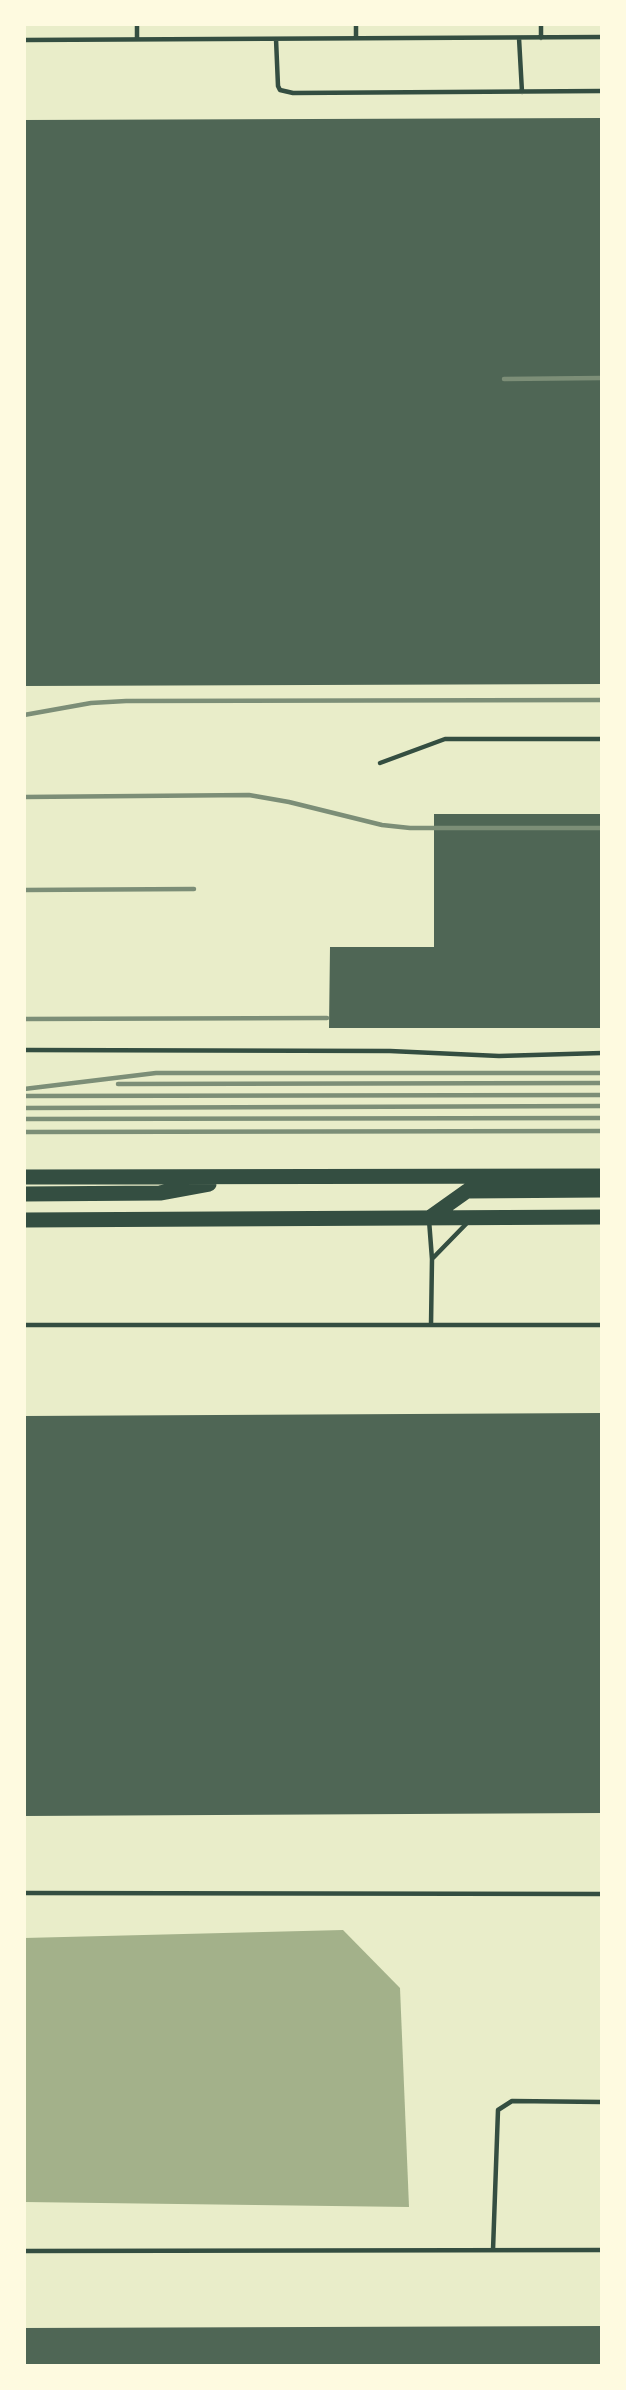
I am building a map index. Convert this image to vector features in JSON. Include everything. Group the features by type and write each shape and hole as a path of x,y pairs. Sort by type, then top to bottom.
{"main road":[{"path":"24,1178 602,1176"},
{"path":"24,1194 160,1193 244,1177"},
{"path":"429,1218 467,1191 602,1190"},
{"path":"24,1220 602,1217"}],"lane":[{"path":"137,24 137,39"},
{"path":"356,24 356,38"},
{"path":"541,24 541,38"},
{"path":"24,40 602,37"},
{"path":"519,38 522,92"},
{"path":"276,39 278,86 280,90 293,93 602,91"},
{"path":"380,762 444,739 602,739"},
{"path":"24,1050 390,1051 499,1056 602,1053"},
{"path":"432,1259 472,1217"},
{"path":"429,1218 432,1259 431,1325"},
{"path":"24,1325 602,1325"},
{"path":"24,1893 602,1894"},
{"path":"493,2250 498,2110 512,2101 602,2102"},
{"path":"24,2251 602,2250"}],"shaded area":[{"path":"343,1930 400,1988 409,2207 24,2202 24,1938"}],"building":[{"path":"602,118 602,684 24,686 24,120"},
{"path":"434,814 602,814 602,1028 329,1028 330,947 434,947"},
{"path":"602,1413 602,1813 24,1816 24,1416"},
{"path":"602,2326 602,2366 24,2366 24,2328"}],"railway":[{"path":"504,379 602,378"},
{"path":"24,715 91,703 126,701 602,700"},
{"path":"24,797 249,795 289,802 382,825 410,828 602,828"},
{"path":"24,890 194,889"},
{"path":"24,1019 327,1018"},
{"path":"24,1089 156,1073 602,1073"},
{"path":"118,1084 602,1083"},
{"path":"24,1096 602,1095"},
{"path":"24,1108 602,1106"},
{"path":"24,1119 602,1118"},
{"path":"24,1132 602,1131"}]}
